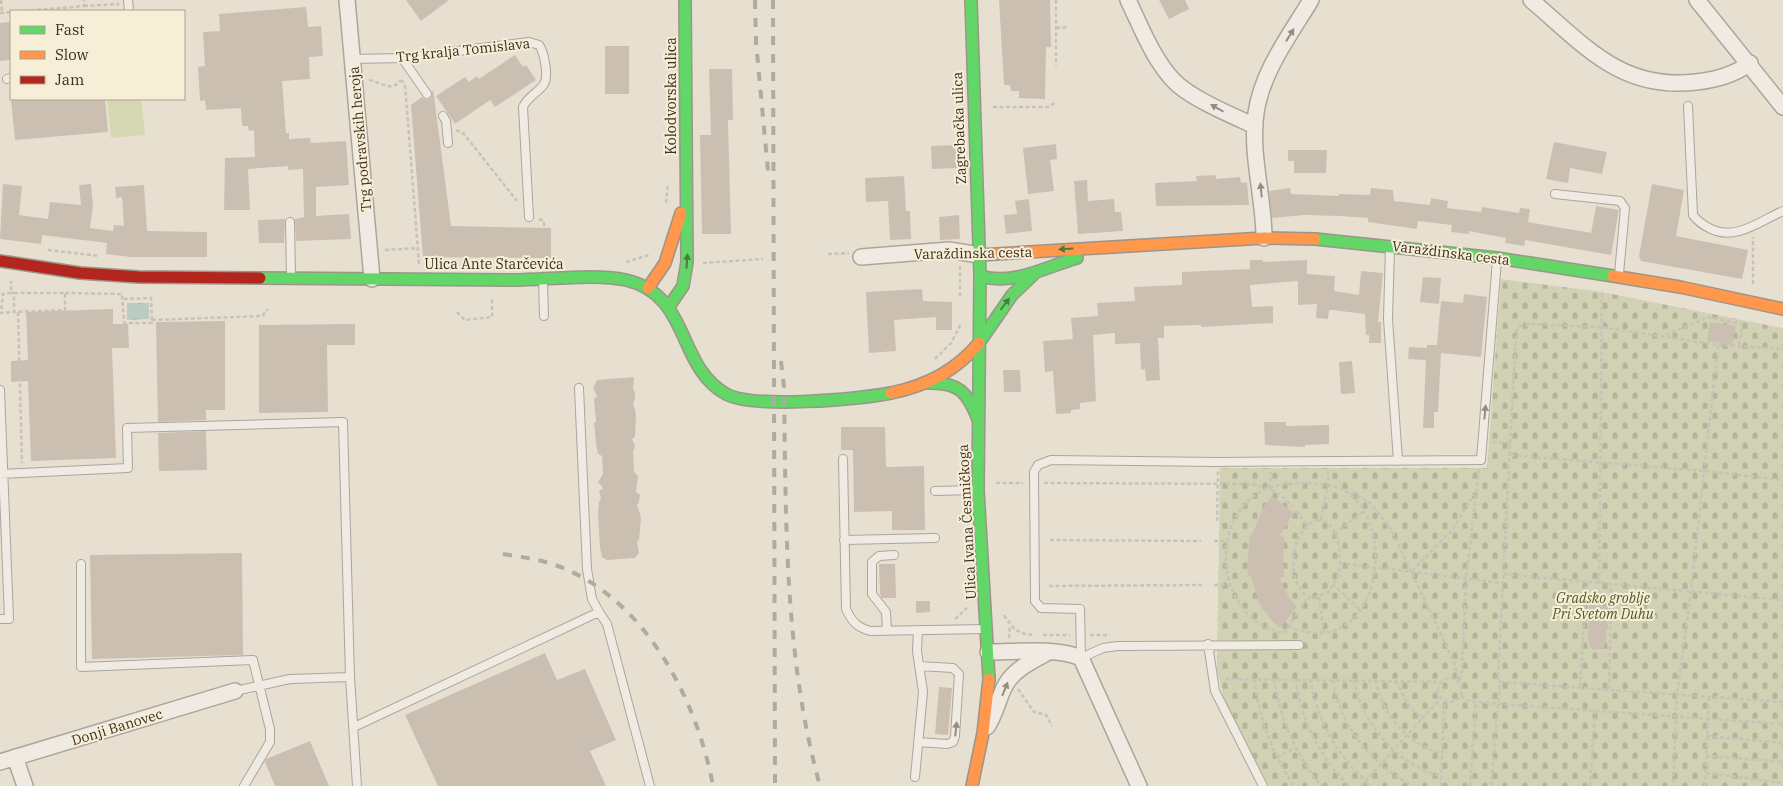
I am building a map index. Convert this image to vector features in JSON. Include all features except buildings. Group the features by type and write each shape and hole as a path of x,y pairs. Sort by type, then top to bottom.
{"main road":[{"name":"Kolodvorska ulica","path":"670,305 680,293 686,272 688,231 686,192 686,0"},
{"name":"Zagrebačka ulica","path":"971,0 979,255"},
{"name":"Kolodvorska ulica","path":"648,288 665,263 677,228 686,192"},
{"name":"Varaždinska cesta","path":"979,255 1264,238 1333,239 1497,258 1619,276 1783,310"},
{"name":"Varaždinska cesta","path":"980,276 1000,280 1114,248"},
{"name":"Ulica Ivana Česmičkoga","path":"972,786 983,733 989,680 978,490 979,255"},
{"name":"Ulica Ante Starčevića","path":"0,261 80,273 265,281 291,278 372,278 465,283 543,279 611,278 628,280 648,288 670,305 680,324 692,356 703,374 718,389 738,400 855,398 898,392 926,383 956,368 979,343 1012,295 1038,270"},
{"name":"Ulica Ante Starčevića","path":"926,383 946,383 959,389 968,398 978,419"}],"street":[{"name":"Trg podravskih heroja","path":"347,0 372,278"},
{"path":"1128,0 1156,55 1180,86 1226,113 1255,126"},
{"path":"1264,238 1255,126 1256,112 1269,70 1311,0"},
{"path":"1532,0 1597,55 1628,75 1642,80 1667,84 1705,81 1727,75 1750,63"},
{"path":"1697,0 1783,106"},
{"name":"Varaždinska cesta","path":"861,257 949,250 979,255"},
{"path":"988,652 1048,652 1072,654 1080,658 1089,673 1138,786"},
{"path":"983,733 995,715 1005,686 1011,678 1028,664 1048,652"},
{"name":"Donji Banovec","path":"0,762 235,692"},
{"path":"15,757 25,786"}],"lane":[{"name":"Trg kralja Tomislava","path":"353,59 402,58 529,42 540,45 546,79 543,85 527,98 523,108 529,216"},
{"path":"402,58 427,94"},
{"path":"1688,106 1693,215 1697,221 1721,234 1740,231 1783,211"},
{"path":"443,116 447,126 448,143"},
{"path":"1555,194 1620,201 1625,208 1619,276"},
{"path":"290,222 291,278"},
{"path":"1391,245 1388,319 1398,461"},
{"path":"1299,645 1117,646 1093,652 1080,658 1080,609 1041,608 1035,602 1034,472 1038,465 1051,460 1218,462 1481,460 1497,258"},
{"path":"543,279 544,316"},
{"path":"579,388 587,569 592,599 598,612 607,624 650,786"},
{"path":"0,390 1,474 9,619 0,619"},
{"path":"1,474 128,468 127,428 343,422 350,677 357,786"},
{"path":"843,459 846,609 851,621 860,628 870,631 987,629"},
{"path":"935,491 978,490"},
{"path":"844,540 935,538"},
{"path":"887,631 886,612 872,594 872,562 879,556 894,555"},
{"path":"80,564 81,667 253,660 270,729 270,742 244,786"},
{"path":"354,727 598,612"},
{"path":"915,777 923,692 917,651 918,630"},
{"path":"1208,644 1213,679 1220,702 1263,786"},
{"path":"918,742 947,744 953,742 959,674 958,670 953,668 919,666"},
{"path":"235,692 290,678 350,677"}],"path":[{"path":"1,0 1,13"},
{"path":"84,0 84,6"},
{"path":"1056,0 1056,66"},
{"path":"36,10 109,5"},
{"path":"1056,28 1069,27"},
{"path":"369,80 389,86 399,84 402,80 405,84 419,264"},
{"path":"986,107 1048,107 1056,102"},
{"path":"447,126 464,134 529,216 544,221 544,228"},
{"path":"666,208 668,180"},
{"path":"1752,287 1753,225"},
{"path":"385,250 418,248"},
{"path":"828,254 855,252 861,257"},
{"path":"959,252 960,297"},
{"path":"701,263 763,259"},
{"path":"11,281 16,312 22,466"},
{"path":"1599,582 1602,287"},
{"path":"65,293 65,310 0,313 3,294 12,293 65,293 122,294 124,299 124,323 152,323 152,320 262,316 268,309"},
{"path":"457,312 465,320 492,317 492,295"},
{"path":"124,299 151,298 152,320"},
{"path":"934,363 933,360 952,343 958,333 961,315"},
{"path":"1665,335 1708,317 1742,324 1739,346"},
{"path":"1491,786 1500,682 1498,678 1516,332 1518,327 1530,324 1601,327 1665,335 1718,345 1783,350"},
{"path":"1673,786 1676,694 1691,590 1718,345"},
{"path":"1482,445 1494,442 1511,443"},
{"path":"1511,455 1600,461 1783,480"},
{"path":"1459,681 1462,671 1466,578 1475,493 1481,460"},
{"path":"1217,522 1218,462"},
{"path":"1270,488 1271,468"},
{"path":"992,483 1028,483"},
{"path":"1040,484 1252,484 1270,488 1285,497 1293,507"},
{"path":"1297,613 1284,633 1271,631 1240,605 1229,585 1225,564 1228,533 1241,510 1255,496 1270,488 1305,484 1328,485 1357,494 1371,504 1391,529 1453,660 1462,688 1461,696 1455,701 1446,702 1441,698 1438,690 1440,682"},
{"path":"1321,520 1328,485"},
{"path":"1288,627 1307,632 1324,632 1342,626 1360,610 1369,593 1375,567 1376,546 1363,511 1342,490"},
{"path":"1412,571 1453,529 1475,493"},
{"path":"1334,534 1363,511"},
{"path":"1296,512 1306,524"},
{"path":"1321,520 1334,534 1339,547 1340,562 1333,584 1328,592 1320,597 1308,597 1300,588 1294,566 1297,539 1306,524 1321,520"},
{"path":"1050,540 1201,541"},
{"path":"1214,541 1227,541"},
{"path":"1340,562 1503,583"},
{"path":"1504,574 1783,600"},
{"path":"1580,687 1586,582"},
{"path":"1333,584 1360,610"},
{"path":"1609,689 1610,584"},
{"path":"1049,586 1202,585"},
{"path":"1214,585 1229,585"},
{"path":"1301,608 1308,597"},
{"path":"1320,597 1324,632"},
{"path":"1010,624 1010,631"},
{"path":"1213,679 1440,682 1448,678 1459,681"},
{"path":"1254,679 1260,714 1278,757 1294,786"},
{"path":"1274,679 1285,724 1296,748 1321,786"},
{"path":"1310,679 1317,709 1327,732 1348,763 1371,786"},
{"path":"1296,680 1301,707 1315,742 1334,770 1349,786"},
{"path":"1333,680 1343,716 1350,728 1380,765 1412,786"},
{"path":"1354,680 1359,701 1372,725 1394,750 1426,770 1441,776"},
{"path":"1375,680 1385,708 1408,735 1426,747 1442,754"},
{"path":"1396,681 1408,706 1422,719"},
{"path":"1500,682 1783,702"},
{"path":"1015,684 1034,712 1046,715 1052,726"},
{"path":"1461,696 1469,701 1498,704 1783,724"},
{"path":"1705,786 1709,696"},
{"path":"1361,786 1441,698"},
{"path":"1441,786 1444,707 1446,702"},
{"path":"1470,786 1476,702"},
{"path":"1590,786 1595,711"},
{"path":"1707,736 1783,743"},
{"path":"1278,757 1296,748"},
{"path":"1706,756 1783,762"},
{"path":"1706,773 1783,783"}],"green space":[{"path":"107,100 141,100 145,135 111,138"},
{"name":"Gradsko groblje Pri Svetom Duhu","path":"1501,279 1602,292 1783,328 1783,786 1269,786 1225,704 1217,669 1220,468 1487,468"}],"water":[{"path":"127,303 149,303 149,319 127,320"}],"railway":[{"path":"755,0 756,42 768,171"},
{"path":"773,0 775,786"},
{"path":"781,361 784,387 785,487 793,638 799,688 820,786"},
{"path":"503,554 549,563 587,580 615,600 640,626 661,654 679,686 694,719 713,786"}],"traffic: fast":[{"path":"670,305 683,286 687,262 685,0"},
{"path":"971,0 980,276 978,490 989,679"},
{"path":"1315,239 1497,258 1613,276"},
{"path":"980,276 1005,279 1017,277 1077,258"},
{"path":"979,343 1012,295 1036,272"},
{"path":"260,278 513,280 600,277 626,280 647,288 662,300 673,315 698,366 710,382 726,394 740,399 782,402 832,400 891,393"},
{"path":"928,383 947,384 961,390 966,395 978,419"}],"traffic: slow":[{"path":"648,288 665,263 681,213"},
{"path":"979,255 1264,238 1315,239"},
{"path":"1613,276 1680,287 1783,309"},
{"path":"891,393 916,386 939,376 960,362 979,343"},
{"path":"972,786 983,733 989,679"}],"traffic: jam":[{"path":"0,261 80,273 139,277 260,278"}]}
